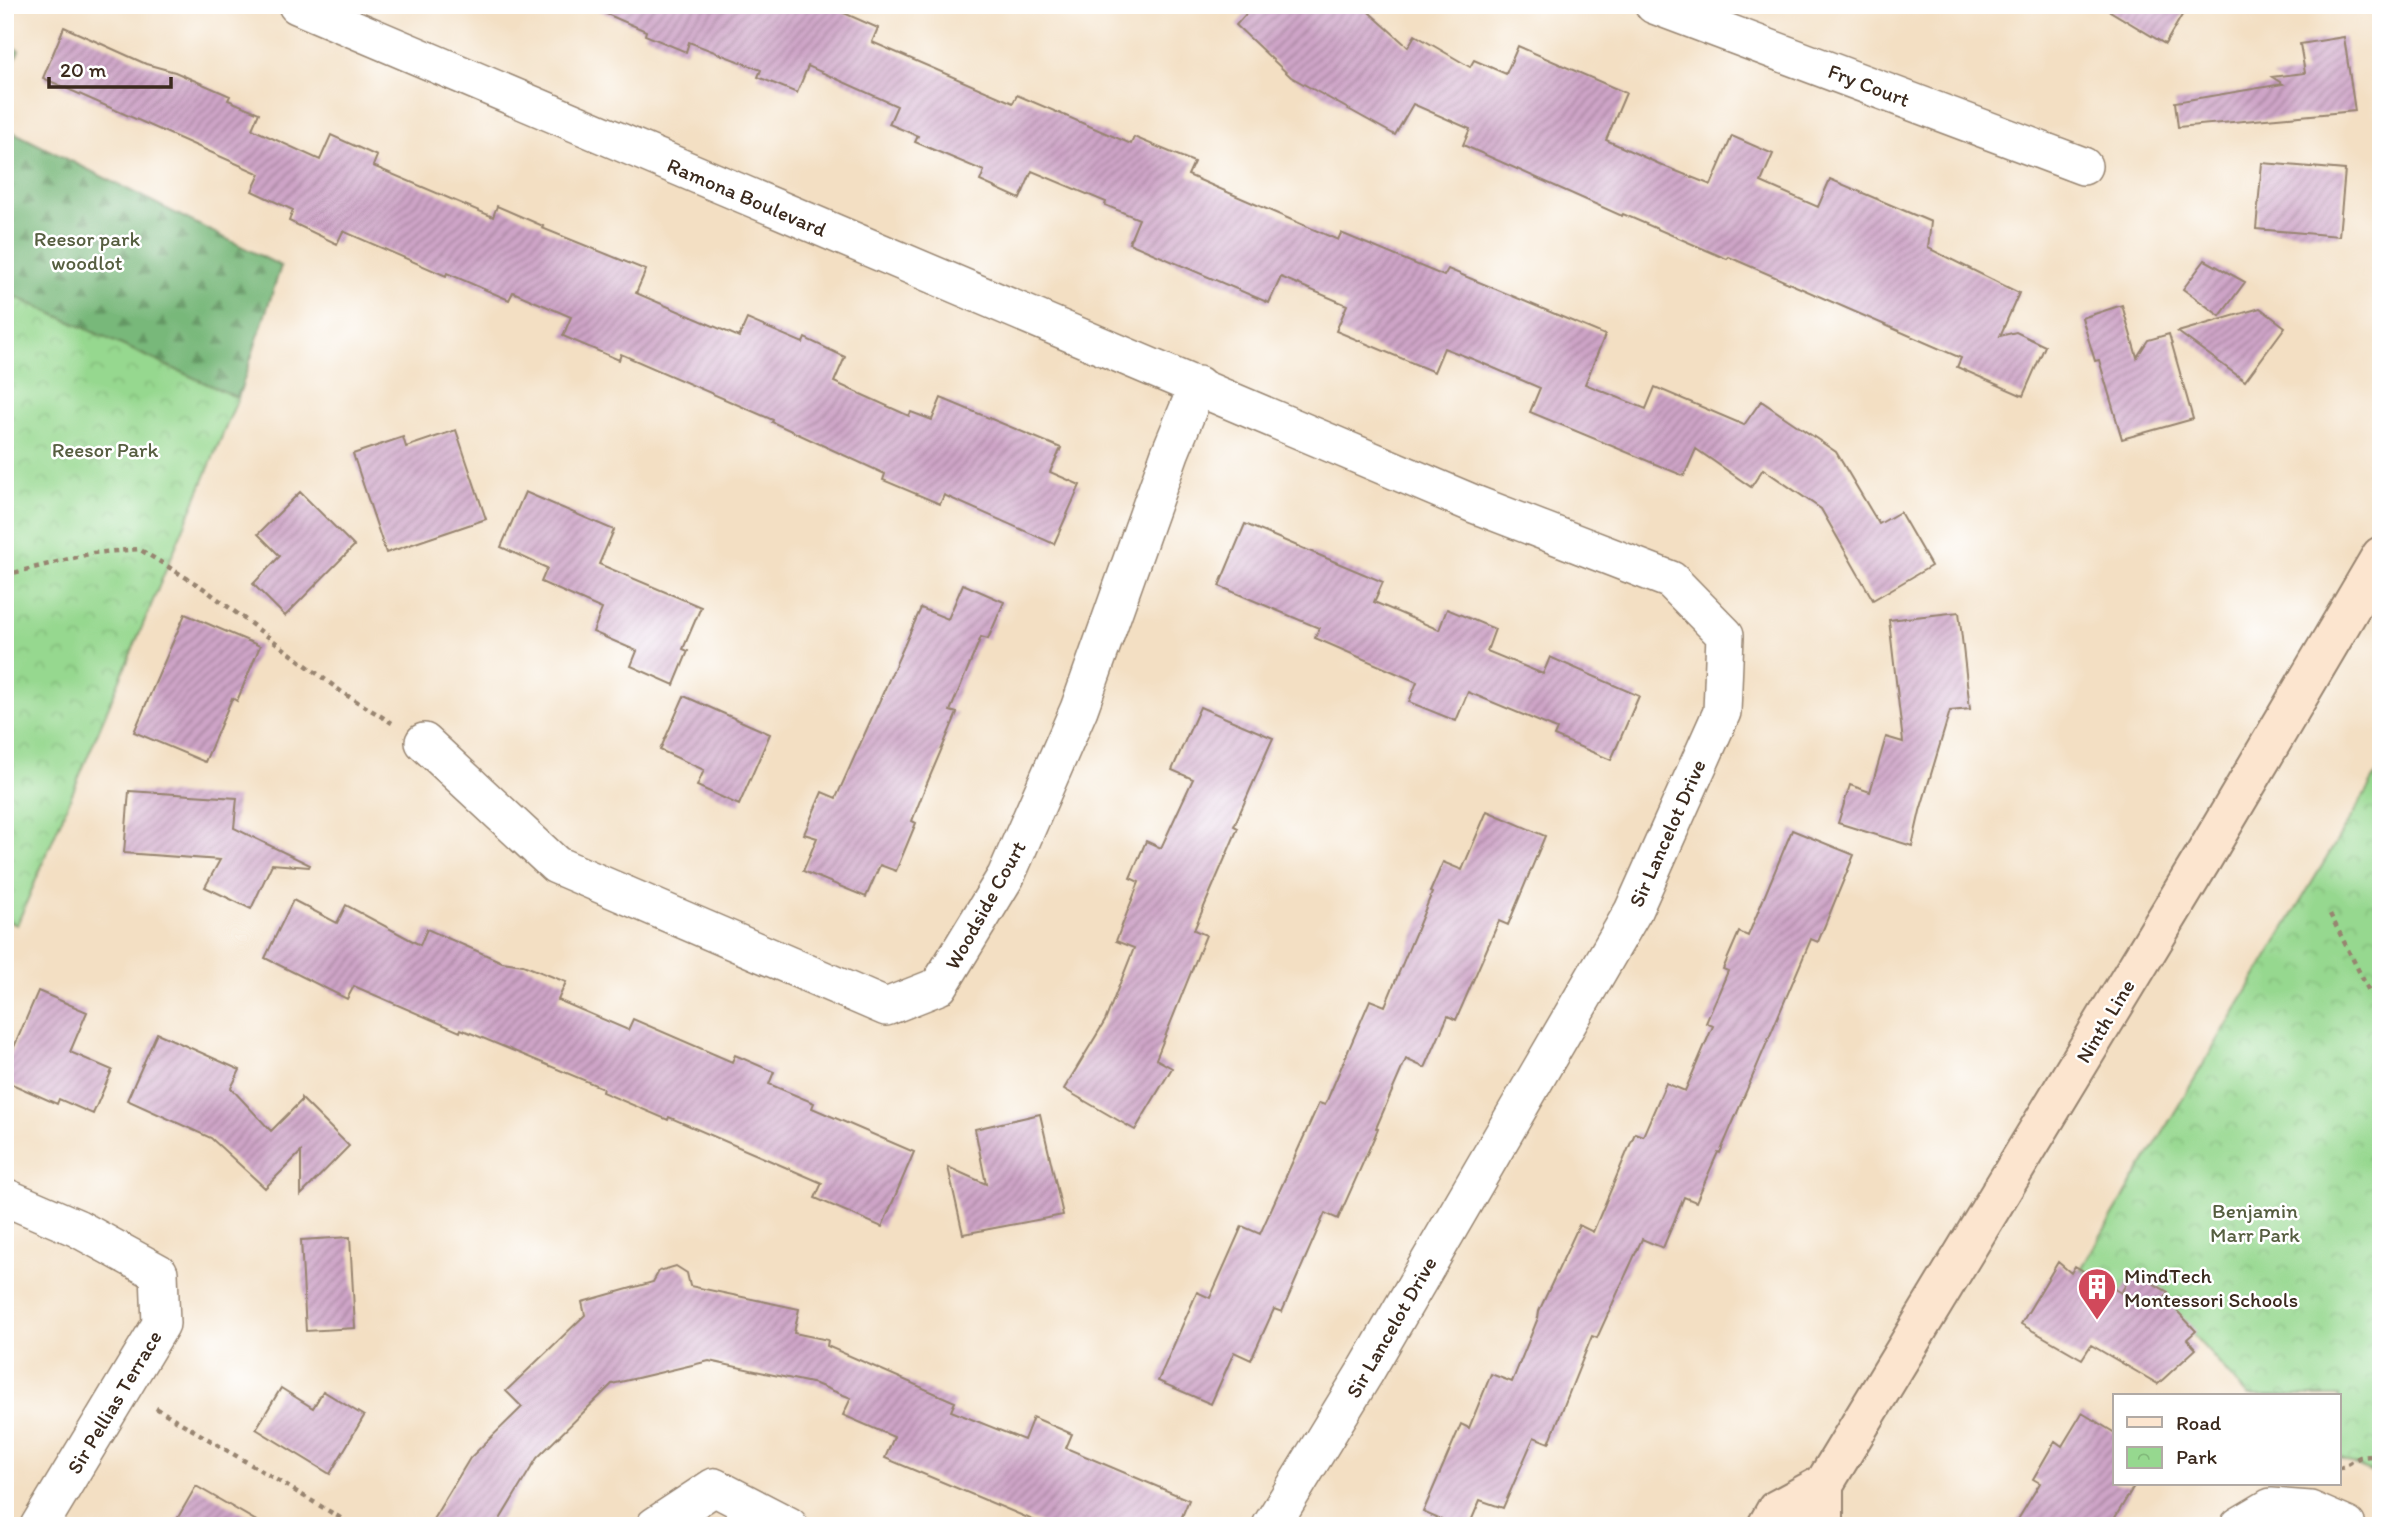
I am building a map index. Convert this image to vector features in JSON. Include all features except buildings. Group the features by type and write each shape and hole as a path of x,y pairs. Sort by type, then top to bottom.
{"main road":[{"name":"Ninth Line","path":"1824,1526 1825,1484 2203,858 2381,556"},
{"path":"1767,1526 1776,1510 1825,1484"}],"street":[{"name":"Ramona Boulevard","path":"297,5 1198,385"},
{"name":"Fry Court","path":"1654,5 2083,166"},
{"name":"Woodside Court","path":"424,742 556,865 886,1007 939,986 1006,876 1080,709 1170,453 1198,385"},
{"name":"Sir Lancelot Drive","path":"1198,385 1474,503 1671,580 1725,635 1722,712 1633,911 1367,1369 1271,1526"},
{"name":"Sir Pellias Terrace","path":"5,1197 77,1228 159,1273 161,1324 39,1526"},
{"path":"655,1526 714,1487 789,1526"},
{"path":"2239,1526 2271,1507 2311,1510 2347,1526"}],"path":[{"path":"5,575 93,553 139,549 203,588 343,693 424,742"},
{"path":"2330,914 2369,991 2381,1000"},
{"path":"122,1388 354,1526"},
{"path":"2340,1468 2360,1457 2381,1455"}],"green space":[{"path":"5,44 19,50 5,84"},
{"name":"Reesor park woodlot","path":"5,128 281,266 238,398 5,292"},
{"name":"Reesor Park","path":"5,292 238,398 17,925 5,920"},
{"name":"Benjamin Marr Park","path":"2381,767 2381,1477 2340,1458 2340,1394 2246,1394 2189,1330 2081,1269"}],"place":[{"name":"MindTech Montessori Schools","path":"2097,1321"}]}
